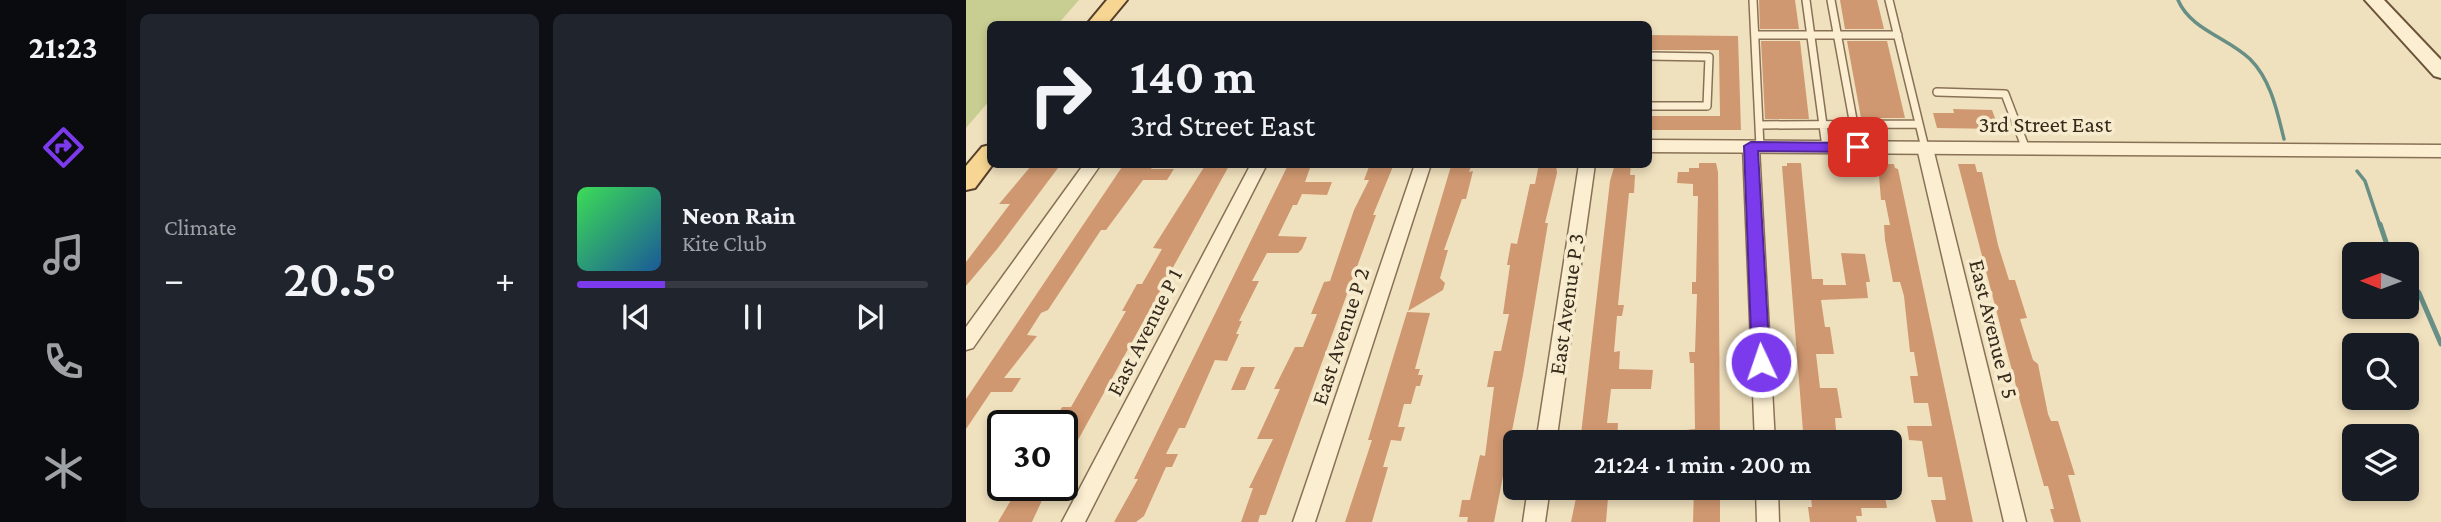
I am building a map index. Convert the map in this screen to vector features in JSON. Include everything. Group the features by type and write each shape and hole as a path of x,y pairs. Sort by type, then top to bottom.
{"main road":[{"path":"1100,21 1117,0"},
{"path":"2374,0 2441,72"},
{"path":"966,182 987,157"}],"street":[{"name":"3rd Street East","path":"1652,146 2441,151"},
{"path":"1755,147 1765,430"},
{"name":"East Avenue P 5","path":"1925,148 2015,522"},
{"path":"966,342 1090,168"},
{"name":"East Avenue P 1","path":"1073,522 1257,168"},
{"name":"East Avenue P 2","path":"1304,522 1422,168"},
{"name":"East Avenue P 3","path":"1548,430 1586,168"},
{"path":"1534,522 1537,500"},
{"path":"1767,500 1768,522"}],"lane":[{"path":"1753,0 1759,125 1755,147"},
{"path":"1806,0 1826,147"},
{"path":"1830,0 1858,147"},
{"path":"1889,0 1925,148"},
{"path":"1755,35 1898,35"},
{"path":"1652,56 1709,57 1707,106 1652,106"},
{"path":"1937,92 2004,94 2026,149"},
{"path":"1759,125 1919,124"}],"green space":[{"path":"966,0 1079,0 1061,21 987,21 987,104 966,128"}],"building":[{"path":"1759,0 1795,0 1799,29 1760,29"},
{"path":"1840,0 1877,0 1884,29 1845,29"},
{"path":"1652,35 1738,36 1741,130 1652,130 1652,116 1720,116 1719,50 1652,50"},
{"path":"1761,41 1800,41 1809,119 1765,119"},
{"path":"1847,41 1887,41 1905,118 1861,118"},
{"path":"1953,109 1992,110 1999,129 1937,128 1933,113 1954,113"},
{"path":"1699,163 1716,163 1718,172 1720,430 1686,430 1695,429 1694,363 1690,363 1689,352 1695,352 1697,294 1692,294 1692,282 1696,282 1698,196 1693,196 1693,184 1677,183 1678,172 1699,168"},
{"path":"1787,163 1801,163 1812,279 1823,279 1823,285 1846,285 1841,253 1865,254 1870,282 1866,282 1868,298 1821,300 1825,327 1830,327 1834,354 1816,354 1820,388 1837,388 1842,418 1835,418 1836,430 1803,430 1782,166 1787,166"},
{"path":"1878,164 1894,164 1898,169 1973,522 1936,522 1931,500 1946,500 1942,477 1928,477 1922,441 1909,440 1907,426 1932,426 1928,403 1914,403 1910,376 1918,376 1914,352 1910,352 1904,296 1900,282 1893,282 1885,240 1884,225 1890,225 1885,200 1881,200"},
{"path":"1958,164 1975,164 1977,172 1982,172 1998,245 2009,280 2015,280 2027,318 2020,319 2033,360 2038,364 2048,414 2051,421 2058,421 2075,475 2068,475 2081,522 2054,522 2050,509 2054,509 2048,486 2044,486 2020,401"},
{"path":"1029,168 1058,168 966,286 966,262 1010,204 999,204"},
{"path":"1121,168 1174,169 1167,180 1143,180 1106,230 1101,230 1048,310 1041,313 1027,335 1037,336 1004,378 1021,378 1012,392 991,392 966,429 966,399"},
{"path":"1203,168 1228,168 1078,440 1078,410 1060,410 1062,407 1071,407 1126,311 1122,311 1137,284 1142,284 1162,249 1153,248"},
{"path":"1287,168 1310,168 1305,182 1332,182 1327,195 1302,194 1297,205 1293,205 1278,236 1307,237 1302,249 1298,253 1267,253 1252,281 1259,281 1239,321 1242,321 1236,334 1239,334 1227,361 1215,360 1185,428 1179,428 1166,454 1178,454 1172,467 1166,467 1144,516 1136,522 1114,522 1138,479 1134,479"},
{"path":"1368,168 1392,168 1373,215 1376,215 1266,515 1260,515 1258,522 1241,522 1253,488 1249,488 1273,439 1257,439 1280,389 1274,389 1295,347 1303,347 1317,314 1311,314 1324,282 1330,281 1354,210 1369,180 1364,180"},
{"path":"1450,168 1470,168 1469,172 1473,171 1466,199 1462,199 1444,250 1448,250 1440,278 1445,283 1443,290 1408,311"},
{"path":"1538,168 1556,168 1545,223 1548,223 1512,430 1503,430 1503,476 1494,522 1467,522 1468,517 1459,517 1462,500 1470,500 1480,455 1485,456 1494,387 1487,387 1494,351 1501,351 1509,314 1503,314 1510,265 1507,265 1511,243 1517,244 1530,184 1535,184"},
{"path":"1614,168 1631,168 1630,175 1635,175 1634,193 1629,193 1618,305 1624,305 1622,316 1617,316 1614,352 1620,351 1619,369 1653,370 1651,389 1611,389 1607,423 1618,423 1618,430 1581,430 1610,181"},
{"path":"1407,312 1430,313 1415,369 1420,369 1418,375 1423,375 1420,386 1416,386 1411,404 1404,404 1398,427 1405,427 1401,441 1391,440 1383,467 1388,467 1372,522 1345,522 1372,440 1368,440"},
{"path":"1241,367 1255,367 1245,390 1231,390"},
{"path":"1576,500 1608,500 1606,522 1571,522"},
{"path":"1694,500 1720,500 1720,522 1693,522"},
{"path":"1811,500 1886,500 1887,508 1861,508 1862,516 1856,516 1857,522 1810,522 1808,507 1812,507"},
{"path":"1010,501 1042,501 1032,522 998,522"}],"waterway":[{"path":"2178,0 2200,26 2241,51 2257,67 2272,96 2284,139"},
{"path":"2357,171 2365,181 2380,226"},
{"path":"2380,224 2386,242"},
{"path":"2419,293 2441,344"}],"route":[{"path":"1761,362 1751,146 1858,147"}]}
